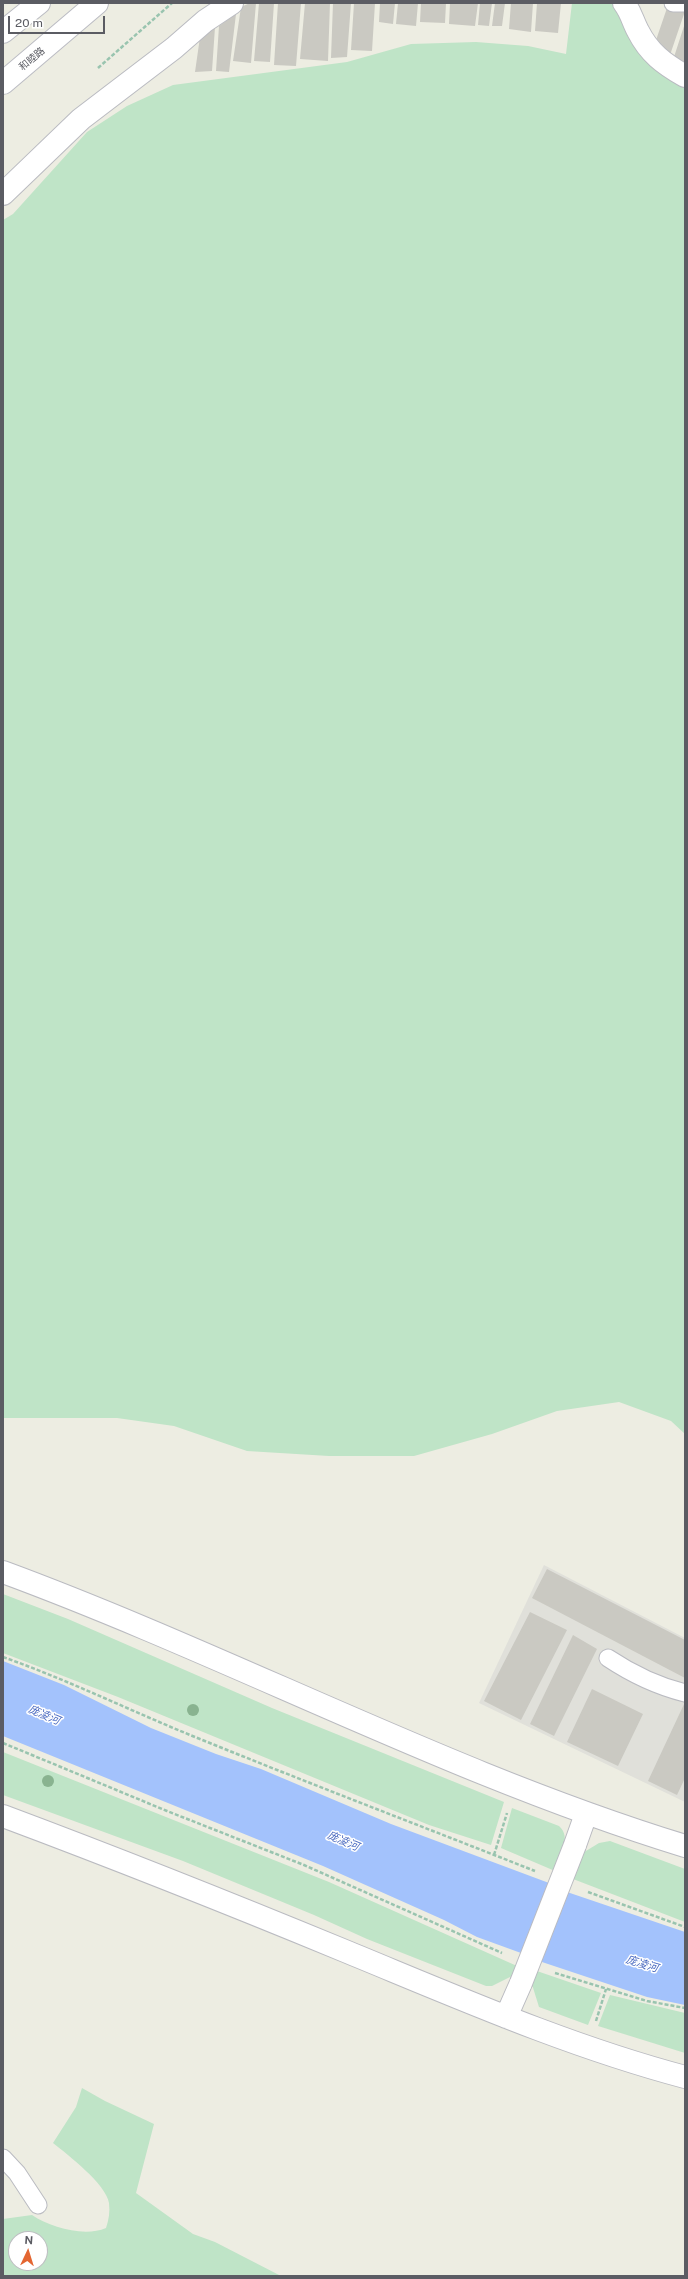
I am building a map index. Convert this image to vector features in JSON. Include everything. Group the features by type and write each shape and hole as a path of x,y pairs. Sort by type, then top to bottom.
{"street":[{"path":"3,32 39,3"},
{"name":"和睦路","path":"3,83 97,3"},
{"path":"3,194 81,119 174,48 205,21 232,3"},
{"path":"630,7 637,30 654,56 685,76"},
{"path":"3,1572 149,1629 515,1788 586,1814 685,1846"},
{"path":"506,2017 521,1983 586,1814"},
{"path":"3,1816 197,1890 506,2017 586,2047 685,2077"}],"lane":[{"path":"673,3 685,3"},
{"path":"608,1658 624,1669 656,1684 685,1693"},
{"path":"3,2158 17,2174 38,2205"}],"path":[{"path":"3,1657 72,1683 201,1740 445,1838 494,1855 536,1872"},
{"path":"3,1743 166,1811 304,1864 506,1954"},
{"path":"494,1855 509,1806"},
{"path":"587,1892 685,1927"},
{"path":"549,1971 606,1989 685,2008"},
{"path":"595,2022 606,1989"}],"shaded area":[{"path":"544,1565 685,1638 685,1802 479,1703"}],"green space":[{"path":"572,3 613,3 631,42 640,55 685,86 685,1434 671,1421 619,1402 557,1411 492,1434 414,1456 329,1456 247,1451 174,1426 117,1418 3,1418 3,220 13,214 87,132 127,106 173,85 347,62 411,44 476,42 528,46 566,54"},
{"path":"3,1594 68,1619 272,1708 504,1802 491,1845 429,1825 118,1697 3,1653"},
{"path":"3,1752 329,1882 517,1966 514,1975 492,1986 486,1986 367,1939 314,1915 183,1861 3,1795"},
{"path":"512,1808 559,1826 563,1831 565,1836 564,1847 555,1871 501,1848"},
{"path":"610,1841 685,1869 685,1922 573,1879 581,1854 599,1843"},
{"path":"534,1970 601,1993 588,2025 539,2007 530,1978"},
{"path":"610,1995 685,2013 685,2053 598,2026"},
{"path":"82,2088 105,2101 154,2124 136,2193 193,2234 215,2242 281,2276 3,2276 3,2219 32,2215 49,2224 68,2230 88,2232 106,2228 109,2219 109,2203 106,2195 86,2170 53,2143 76,2107"}],"water":[{"name":"庞凌河","path":"3,1661 64,1685 151,1728 216,1754 261,1769 391,1824 549,1883 521,1953 477,1937 444,1920 323,1866 3,1736"},
{"name":"庞凌河","path":"567,1892 685,1932 685,2005 647,1997 539,1961"}],"building":[{"path":"250,3 256,3 251,63 233,61 241,7"},
{"path":"259,3 274,3 270,62 254,61"},
{"path":"278,3 301,3 296,66 274,65"},
{"path":"305,3 330,3 328,61 300,59"},
{"path":"333,3 351,3 347,57 331,58"},
{"path":"354,3 375,3 372,51 351,50"},
{"path":"380,3 395,3 393,24 379,22"},
{"path":"398,3 418,3 416,26 396,24"},
{"path":"421,3 446,3 445,23 420,22"},
{"path":"450,3 478,3 475,26 449,24"},
{"path":"480,3 492,3 489,26 478,25"},
{"path":"495,3 505,3 502,26 492,26"},
{"path":"511,3 533,3 531,32 509,29"},
{"path":"537,3 561,3 558,33 535,31"},
{"path":"667,8 685,11 670,55 654,46"},
{"path":"236,14 229,72 216,71 219,26"},
{"path":"685,23 685,62 674,57"},
{"path":"215,27 212,71 195,72 200,37"},
{"path":"547,1569 685,1640 685,1678 532,1598"},
{"path":"530,1612 567,1630 521,1720 484,1701"},
{"path":"573,1635 597,1649 554,1736 530,1724"},
{"path":"592,1689 643,1714 618,1766 567,1742"},
{"path":"685,1702 685,1778 677,1795 648,1781"}]}
